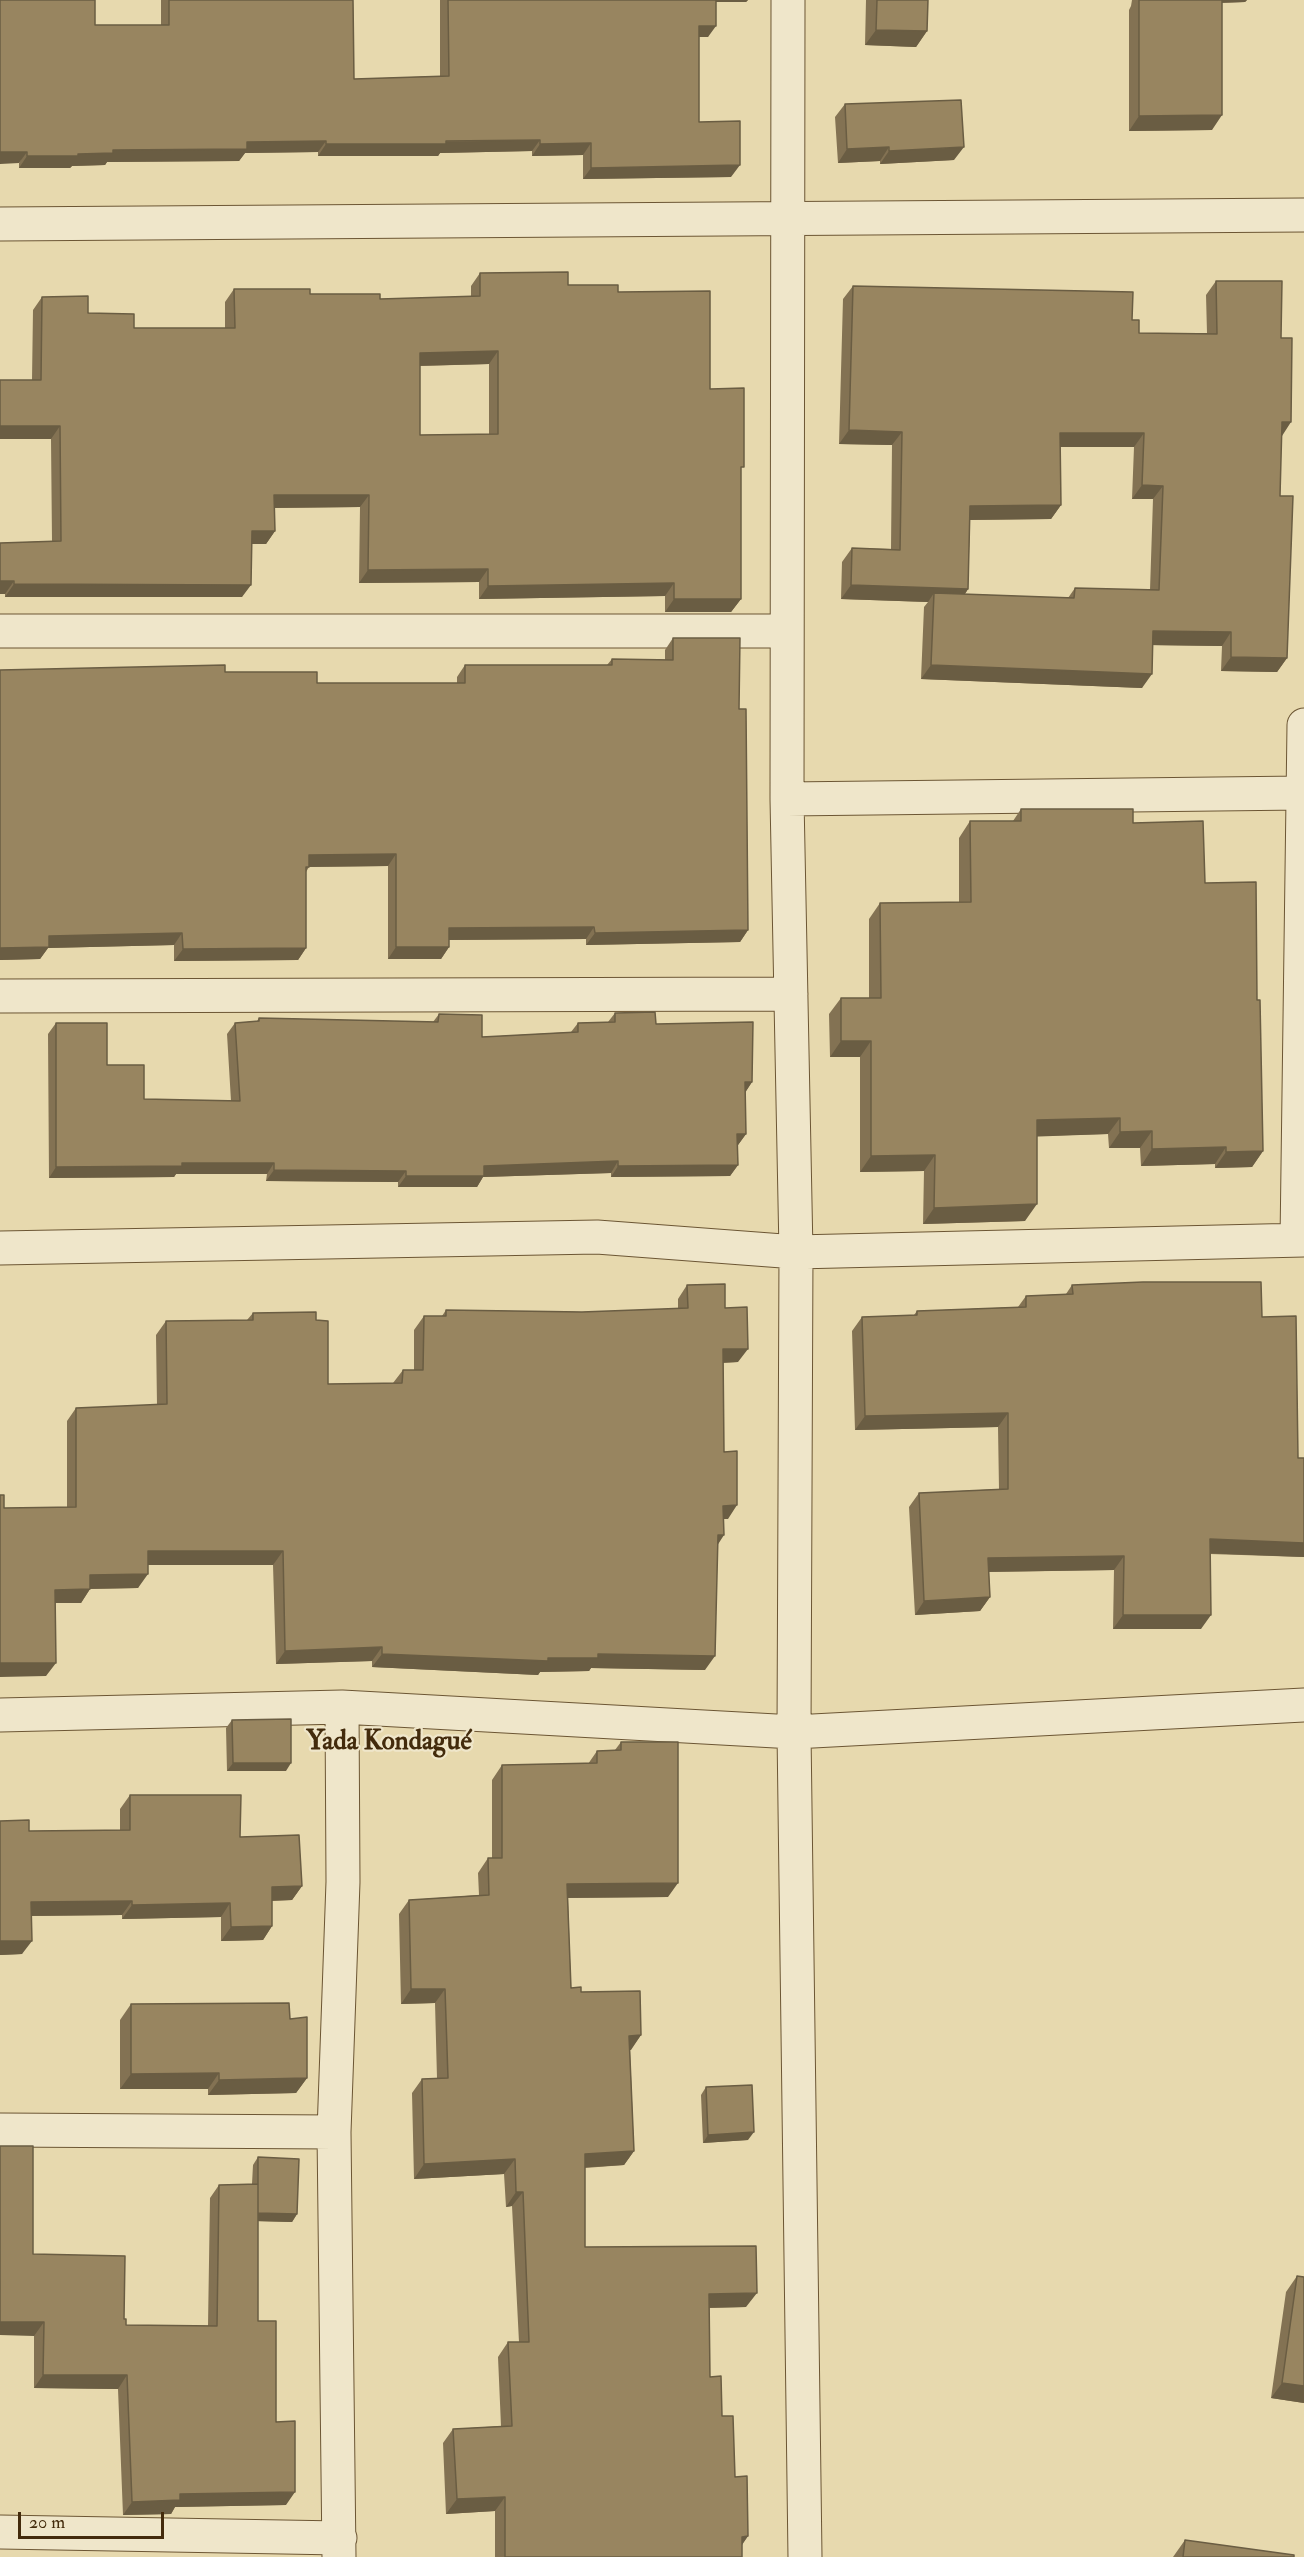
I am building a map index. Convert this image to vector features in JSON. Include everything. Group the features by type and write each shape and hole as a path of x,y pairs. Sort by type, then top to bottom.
{"street":[{"path":"788,0 788,799 796,1252 794,1732 805,2557"},
{"path":"0,224 1304,215"},
{"path":"0,631 787,631"},
{"path":"0,1248 597,1238 796,1252 1300,1240 1304,725"},
{"path":"788,799 1302,793"},
{"path":"0,996 791,994"},
{"path":"0,1715 342,1707 794,1732 1304,1705"},
{"path":"0,2532 340,2547 334,2132 343,1882 342,1707"},
{"path":"0,2130 334,2132"}],"building":[{"path":"0,0 95,0 95,25 169,25 169,0 353,0 354,79 449,76 448,0 716,0 716,26 699,26 699,122 740,121 740,165 591,168 591,143 540,144 540,140 446,141 446,144 247,142 247,149 113,150 113,153 78,154 78,156 27,156 27,152 0,152"},
{"path":"877,0 928,0 927,31 876,30"},
{"path":"1139,0 1222,0 1222,115 1139,116"},
{"path":"961,100 964,147 889,151 889,147 847,149 845,104"},
{"path":"568,272 568,285 618,285 618,292 710,291 710,389 744,388 744,467 741,467 741,599 674,599 674,583 488,586 488,569 368,570 369,495 274,495 275,531 252,531 251,585 14,584 14,581 0,581 0,543 61,541 60,426 0,426 0,380 41,380 42,297 88,296 88,313 134,314 134,328 235,328 234,289 310,289 310,294 380,294 380,299 480,296 480,273","holes":["498,351 498,434 420,435 420,353"]},
{"path":"1216,281 1282,281 1281,338 1292,338 1291,422 1282,422 1280,496 1293,496 1287,658 1231,657 1231,632 1153,631 1152,674 931,665 934,593 1074,598 1075,588 1159,590 1163,486 1142,485 1144,433 1060,433 1061,505 970,506 968,589 851,585 852,548 900,550 902,432 849,430 853,286 1133,292 1132,320 1139,320 1139,333 1217,334"},
{"path":"673,638 740,638 739,709 746,709 748,930 595,933 594,927 449,928 449,947 396,947 396,854 309,855 309,867 306,867 306,948 183,949 182,933 49,936 49,947 0,948 0,670 225,665 225,672 317,672 317,683 465,683 465,665 612,665 612,659 673,660"},
{"path":"1021,809 1133,809 1133,823 1203,821 1205,883 1256,882 1257,1000 1260,1000 1263,1151 1226,1152 1226,1147 1152,1149 1152,1131 1120,1132 1120,1118 1037,1120 1037,1204 934,1208 935,1155 871,1156 871,1041 841,1041 841,998 881,998 880,903 971,902 970,821 1021,821"},
{"path":"655,1012 656,1024 753,1022 752,1082 745,1082 746,1134 737,1134 738,1165 618,1166 618,1161 484,1166 484,1176 406,1176 406,1171 274,1170 274,1163 56,1167 56,1023 107,1023 107,1065 144,1065 144,1099 240,1101 235,1023 259,1021 259,1018 438,1022 439,1014 482,1015 482,1037 578,1032 578,1023 615,1022 615,1013"},
{"path":"1143,1282 1261,1282 1262,1317 1296,1316 1298,1458 1304,1458 1304,1543 1210,1539 1211,1615 1123,1615 1124,1556 988,1558 990,1597 924,1601 919,1493 1008,1489 1008,1413 865,1416 862,1317 917,1315 917,1311 1026,1307 1026,1296 1073,1294 1072,1285"},
{"path":"725,1284 725,1308 747,1307 748,1349 723,1349 724,1452 737,1451 737,1505 723,1506 724,1535 718,1535 715,1656 598,1654 598,1658 548,1658 548,1661 382,1654 382,1647 285,1651 283,1551 148,1551 148,1574 90,1575 90,1589 55,1590 56,1663 0,1663 0,1495 4,1495 4,1508 76,1507 76,1408 167,1404 166,1321 253,1320 253,1313 316,1312 316,1320 328,1321 328,1384 402,1383 403,1370 423,1370 424,1316 446,1316 446,1310 582,1312 688,1308 687,1285"},
{"path":"291,1719 291,1763 233,1763 232,1720"},
{"path":"621,1742 678,1742 678,1883 567,1884 571,1988 581,1987 581,1992 640,1991 641,2035 629,2036 634,2151 585,2154 585,2247 756,2246 757,2293 709,2294 710,2377 721,2376 722,2416 733,2416 735,2477 747,2476 748,2536 742,2537 742,2557 505,2557 505,2497 457,2499 453,2429 512,2426 508,2342 529,2342 523,2192 516,2192 515,2159 424,2164 422,2079 448,2078 445,1989 411,1989 409,1900 489,1895 488,1858 502,1858 502,1765 597,1763 597,1751 621,1750"},
{"path":"130,1795 241,1795 240,1837 299,1835 302,1886 272,1887 272,1926 231,1927 230,1903 132,1905 132,1901 31,1902 32,1941 0,1941 0,1821 29,1820 29,1831 130,1830"},
{"path":"289,2003 290,2019 307,2017 307,2078 219,2080 219,2073 131,2074 131,2004"},
{"path":"752,2085 754,2132 708,2135 706,2087"},
{"path":"0,2146 33,2146 33,2254 125,2256 124,2319 126,2319 126,2325 217,2326 219,2185 258,2184 258,2321 276,2321 276,2422 295,2421 295,2492 180,2494 180,2500 132,2502 127,2375 43,2375 44,2322 0,2322"},
{"path":"258,2157 299,2159 297,2214 258,2213"},
{"path":"1297,2276 1304,2277 1304,2386 1282,2383"},
{"path":"1185,2540 1294,2555 1294,2557 1183,2557"}],"district":[{"name":"Yada Kondagué","path":"389,1743"}]}
